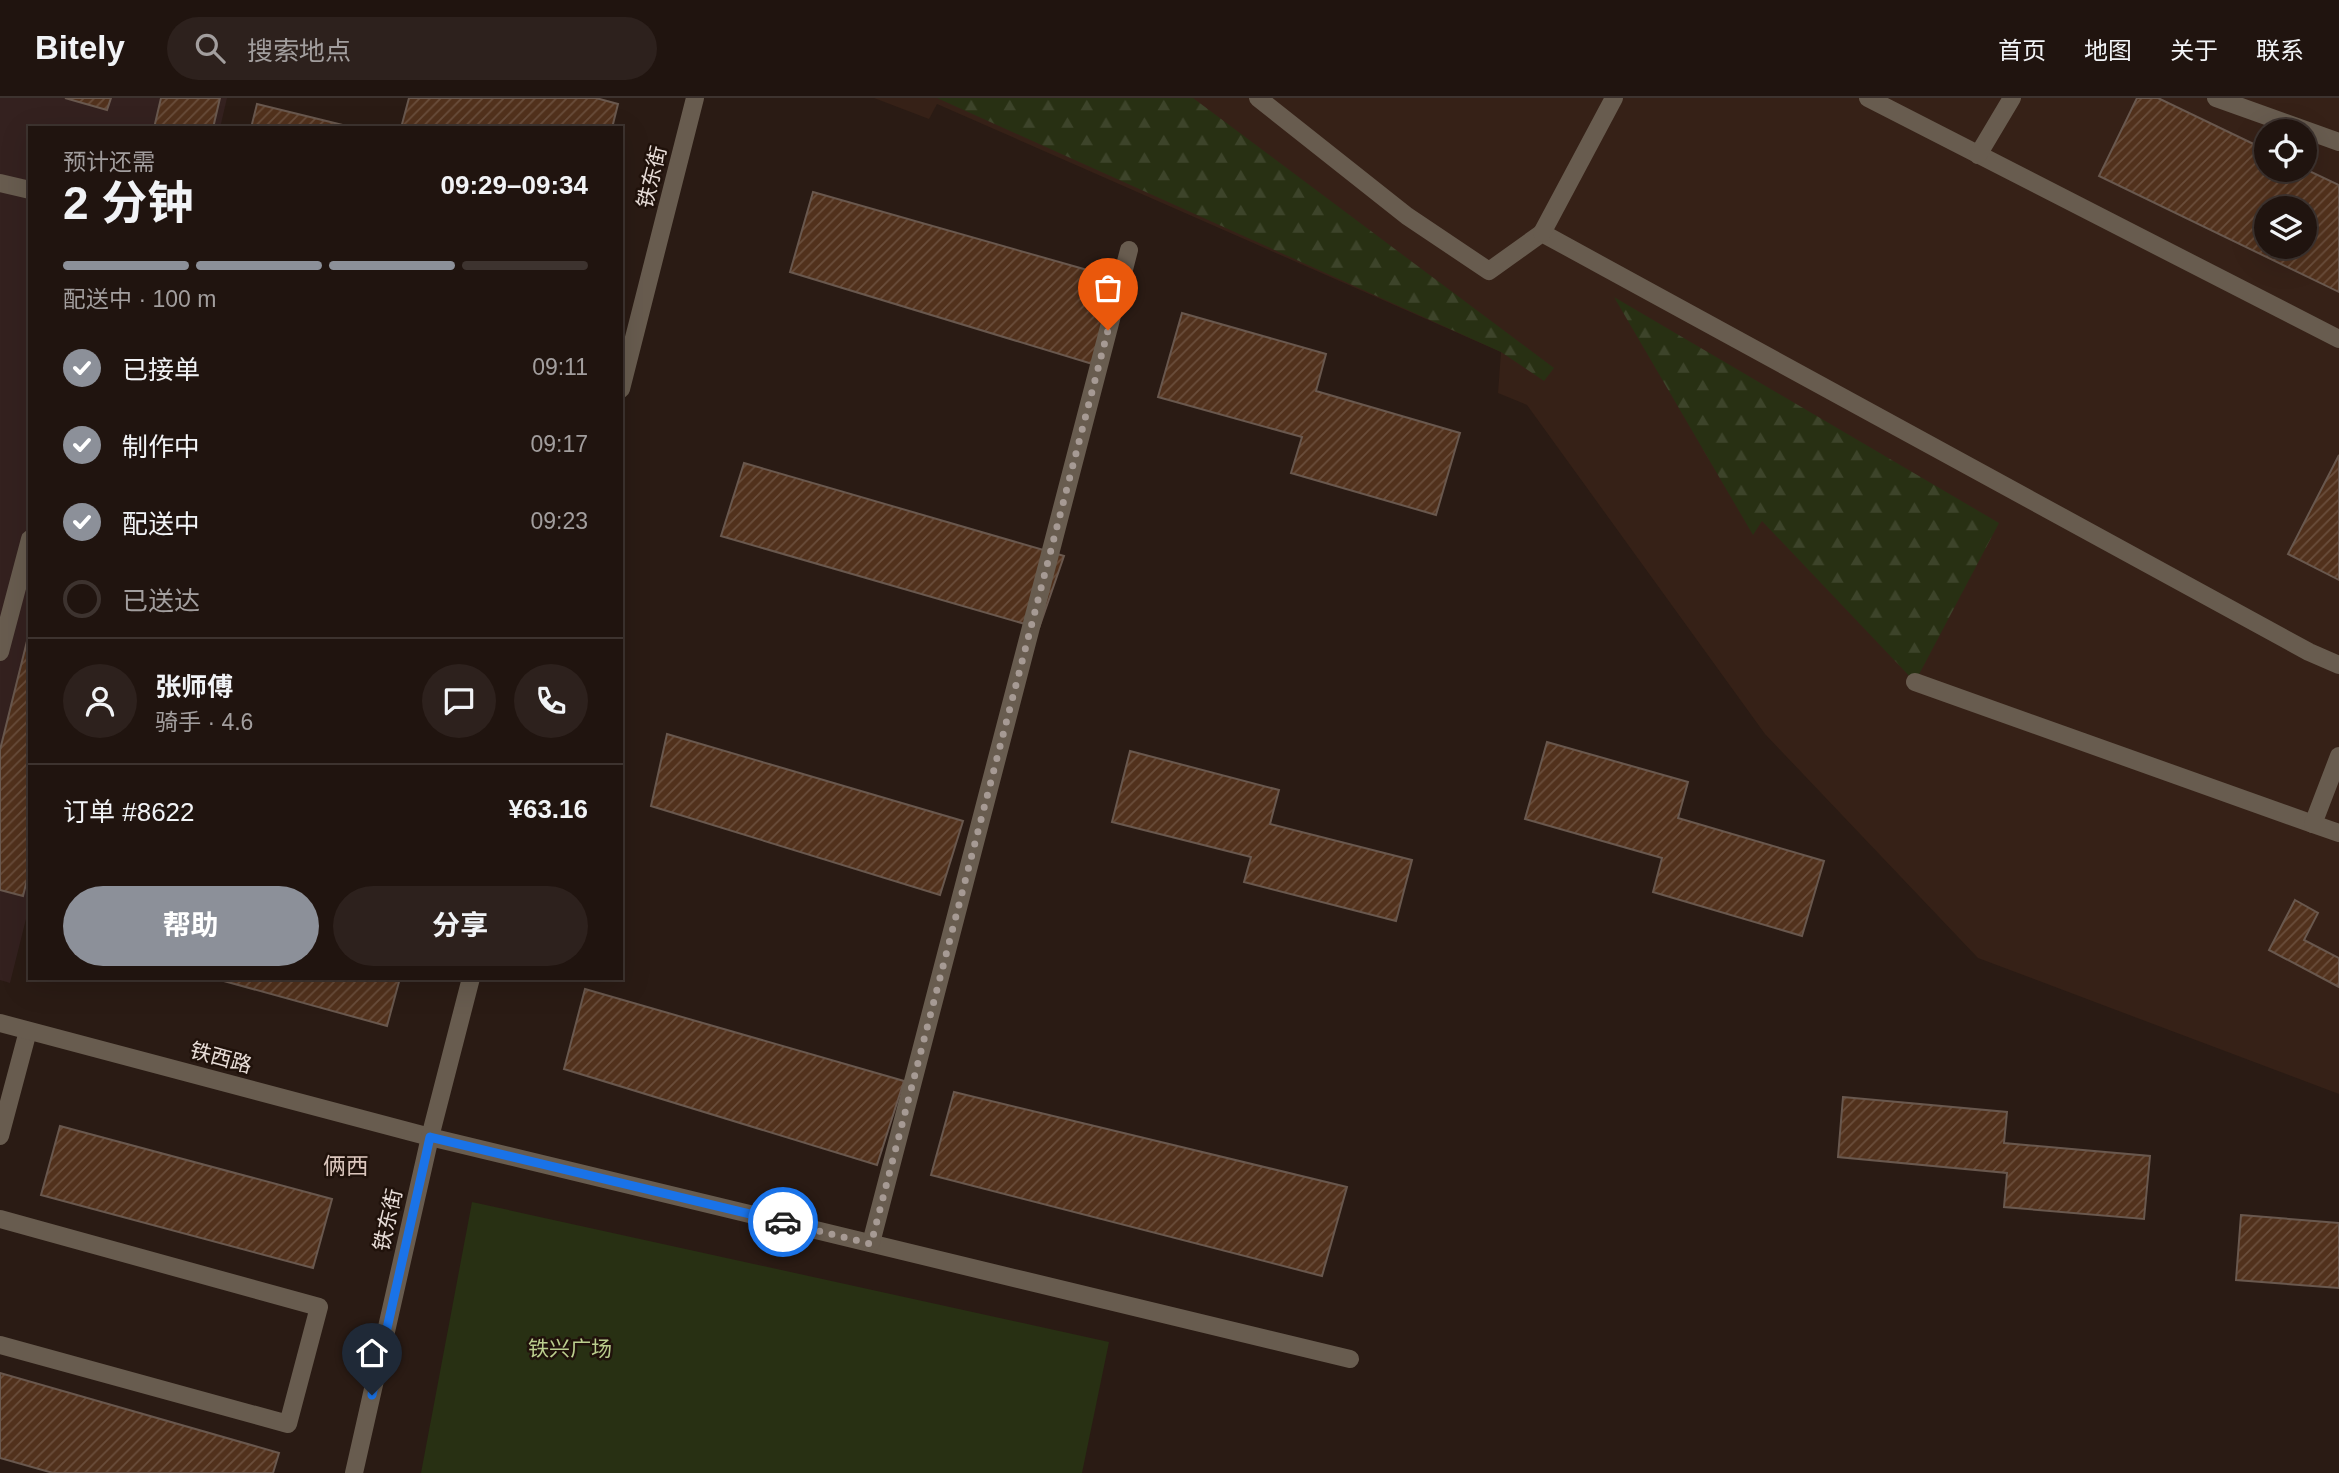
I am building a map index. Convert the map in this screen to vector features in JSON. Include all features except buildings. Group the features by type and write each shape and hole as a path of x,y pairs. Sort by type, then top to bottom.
{"street":[{"name":"铁东街","path":"623,381 695,98"},
{"path":"1258,98 1407,216 1489,271 1542,233 1614,98"},
{"path":"1868,98 2339,339"},
{"path":"1978,155 2012,98"},
{"path":"2216,98 2339,142"},
{"path":"0,183 28,190"},
{"path":"1542,233 2309,652 2339,665"},
{"path":"871,1244 1129,250"},
{"path":"0,652 28,546"},
{"path":"1914,682 2339,833"},
{"path":"2313,824 2339,756"},
{"name":"铁东街","path":"354,1473 430,1137 470,980"},
{"name":"铁西路","path":"0,1023 430,1137 1350,1359"},
{"path":"0,1136 28,1031"},
{"path":"0,1219 319,1307 288,1424 0,1345"}],"shaded area":[{"path":"0,98 227,98 220,126 28,126 28,911 10,983 0,980"},
{"path":"874,98 2339,98 2339,1094 1978,958 1765,734 1527,405 1498,393 1501,352 937,104 929,119"}],"green space":[{"path":"937,98 1193,98 1554,368 1544,381 1501,352"},
{"path":"1614,297 1999,523 1915,682 1762,521 1753,535"},
{"name":"铁兴广场","path":"472,1202 1109,1342 1082,1473 421,1473"}],"way so far":[{"path":"783,1222 871,1244 1108,330"}],"district":[{"name":"俩西","path":"346,1166"}],"route":[{"path":"372,1395 430,1137 783,1222"}]}
